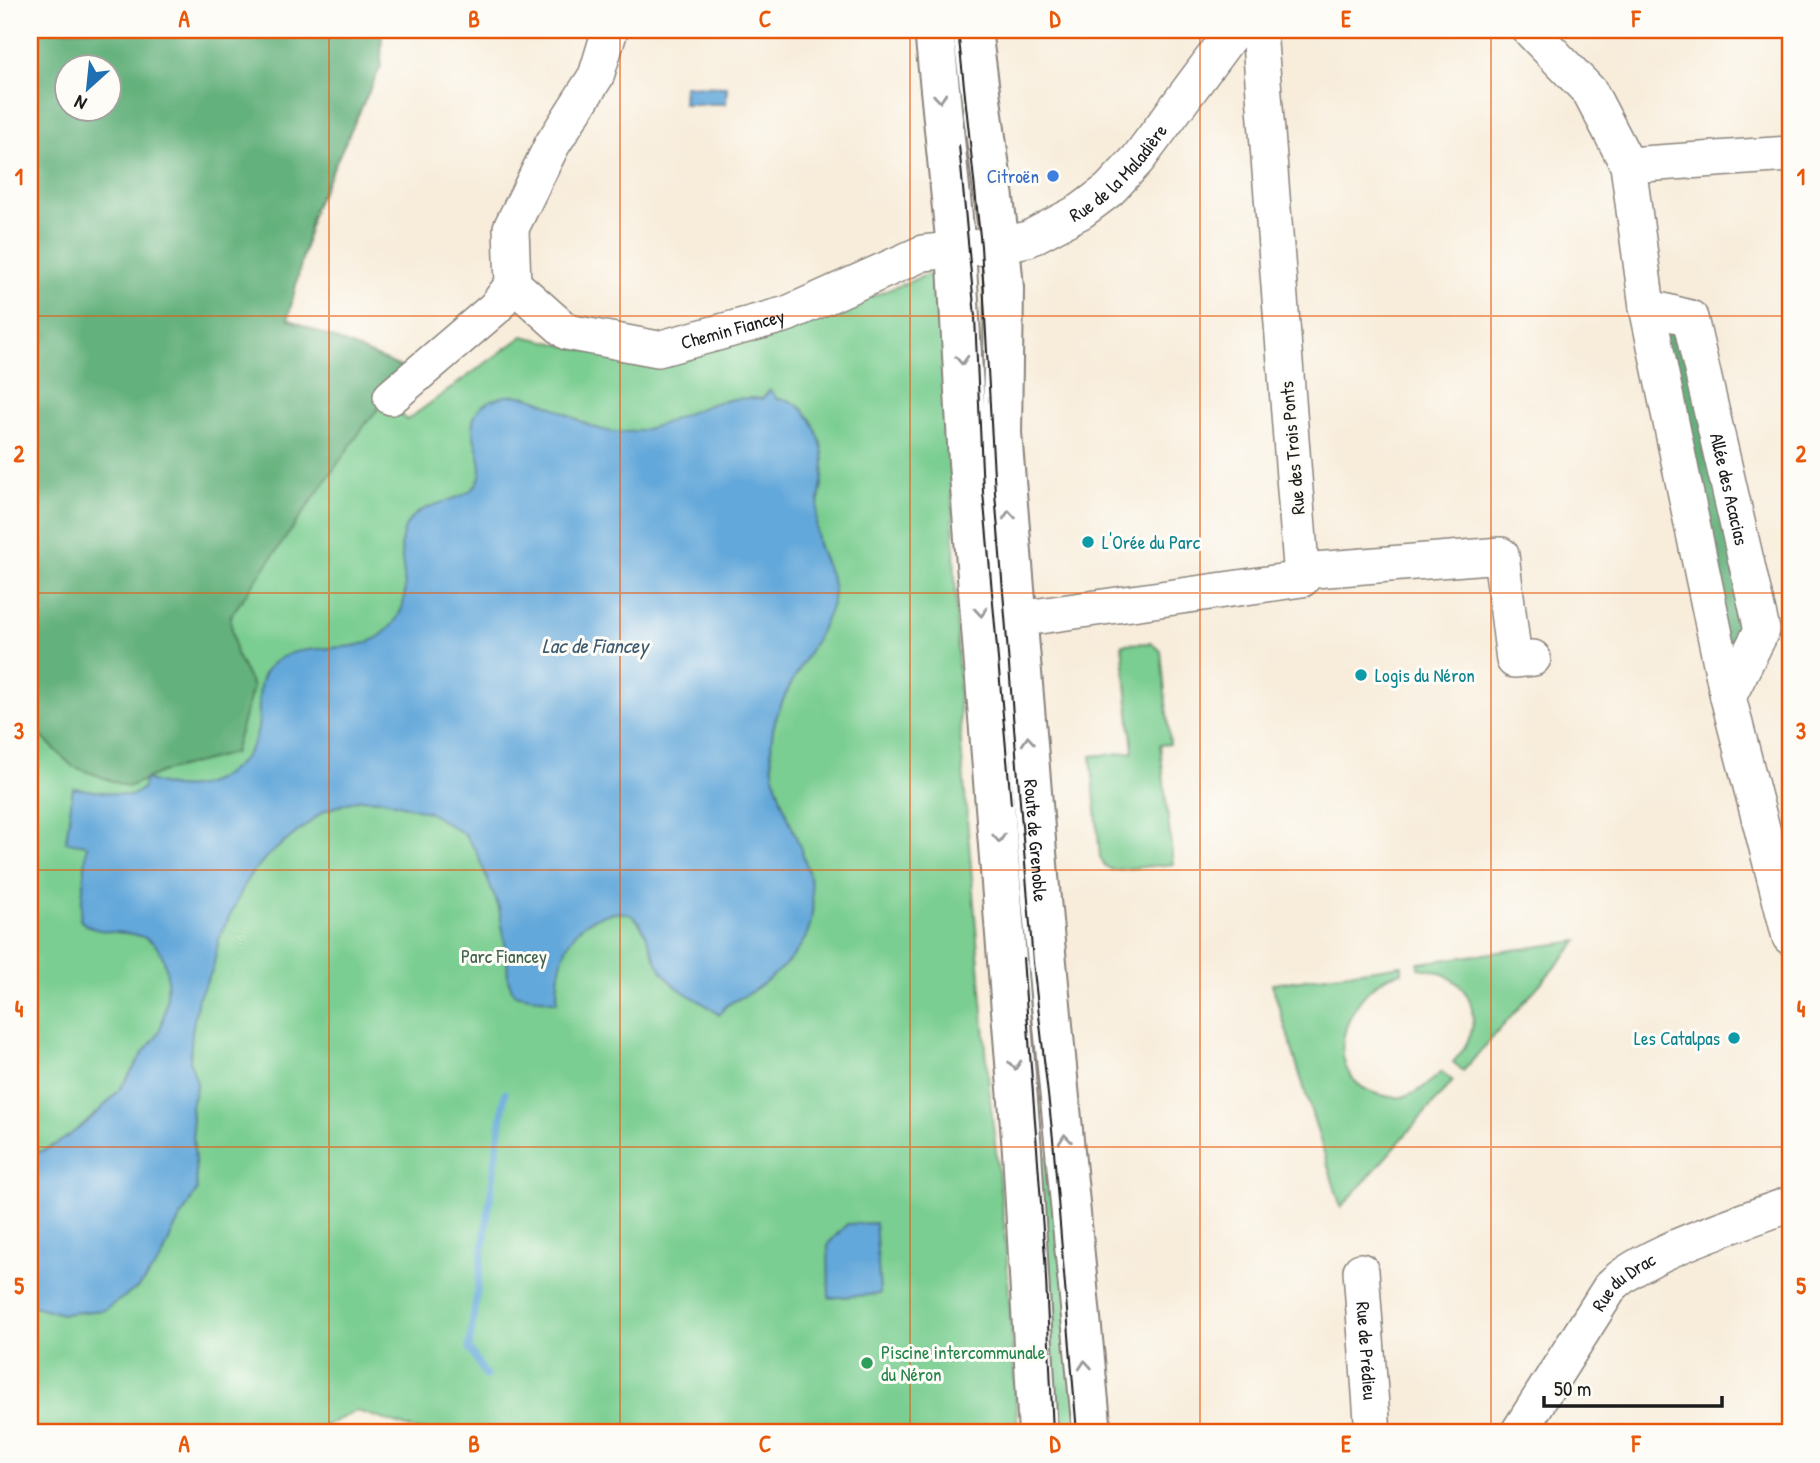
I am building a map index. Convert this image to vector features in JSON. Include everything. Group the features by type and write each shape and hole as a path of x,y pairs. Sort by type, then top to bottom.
{"main road":[{"name":"Route de Grenoble","path":"934,30 956,248 968,462 1022,1151 1038,1433"},
{"name":"Route de Grenoble","path":"972,30 1000,245 1004,312 1002,433 1092,1433"}],"street":[{"path":"391,397 495,308 513,284 511,228 552,145 596,76 610,30"},
{"name":"Rue de la Maladière","path":"956,248 1000,245 1047,230 1109,190 1138,159 1234,30"},
{"name":"Rue des Trois Ponts","path":"1259,30 1302,571"},
{"path":"1530,30 1590,92 1628,165 1647,307 1728,697 1790,937"},
{"path":"1628,165 1790,154"},
{"name":"Chemin Fiancey","path":"513,284 568,332 657,349 787,314 923,253 956,248"},
{"name":"Allée des Acacias","path":"1647,307 1689,318 1762,630 1728,697"},
{"path":"1018,619 1303,579 1302,571 1500,555 1514,660 1533,658"},
{"name":"Rue du Drac","path":"1518,1433 1605,1296 1624,1273 1700,1239 1790,1204"},
{"name":"Rue de Prédieu","path":"1361,1271 1373,1433"}],"green space":[{"path":"30,30 382,30 381,66 314,209 288,319 410,371 367,422 230,617 236,654 253,687 234,753 161,772 128,787 72,766 30,725"},
{"name":"Parc Fiancey","path":"929,274 945,289 961,745 990,1098 1005,1231 1018,1433 426,1433 357,1411 309,1433 30,1433 30,707 361,374 407,420 523,336 615,357 825,315"},
{"path":"1690,318 1762,630 1728,697 1651,328"},
{"path":"1151,643 1161,651 1170,744 1160,745 1173,864 1112,870 1104,865 1100,857 1091,756 1133,752 1122,644"},
{"path":"1578,941 1463,1071 1453,1062 1465,1047 1471,1031 1473,1016 1470,1002 1463,989 1452,979 1418,968 1418,963"},
{"path":"1402,965 1402,972 1384,979 1368,992 1355,1009 1346,1028 1343,1047 1345,1066 1356,1082 1374,1093 1390,1097 1411,1094 1442,1072 1453,1081 1341,1208 1272,984"},
{"path":"1059,1155 1083,1431 1047,1433 1030,1158"}],"water":[{"path":"684,86 727,87 726,104 683,104"},
{"name":"Lac de Fiancey","path":"770,390 777,399 788,400 801,408 811,420 819,438 824,467 816,522 817,539 834,592 820,633 785,696 773,730 771,756 776,781 803,854 813,903 809,929 792,958 766,981 727,1005 719,1015 670,981 660,968 644,930 634,917 625,913 611,913 582,926 573,936 562,959 557,1002 514,994 508,980 507,954 499,908 476,851 464,834 428,812 384,800 360,799 324,811 266,857 248,878 219,938 213,969 198,998 192,1032 190,1061 197,1083 191,1106 197,1190 173,1231 162,1258 139,1287 104,1310 62,1314 30,1305 30,1153 51,1147 64,1139 109,1101 158,1035 167,992 164,962 153,943 133,934 99,930 80,920 87,845 66,842 73,788 131,796 142,789 145,779 176,787 203,785 216,780 248,753 258,727 260,687 270,666 281,657 295,652 354,646 380,636 394,622 402,608 405,593 401,550 407,524 422,510 469,492 480,476 481,465 473,421 486,403 503,396 520,396 552,406 599,429 615,432 653,427 721,401 762,399"},
{"path":"875,1223 880,1294 829,1298 828,1244 847,1224"}],"waterway":[{"path":"486,1376 469,1348 505,1093"}],"tram line":[{"path":"958,30 981,246 995,493 1033,962 1053,1139 1077,1433"},
{"path":"959,145 975,317 983,492 1011,804"},
{"path":"1023,958 1045,1257 1053,1433"}],"place":[{"name":"Citroën","path":"1053,176"},
{"name":"L'Orée du Parc","path":"1088,542"},
{"name":"Logis du Néron","path":"1361,675"},
{"name":"Les Catalpas","path":"1734,1038"},
{"name":"Piscine intercommunale du Néron","path":"867,1363"}]}
